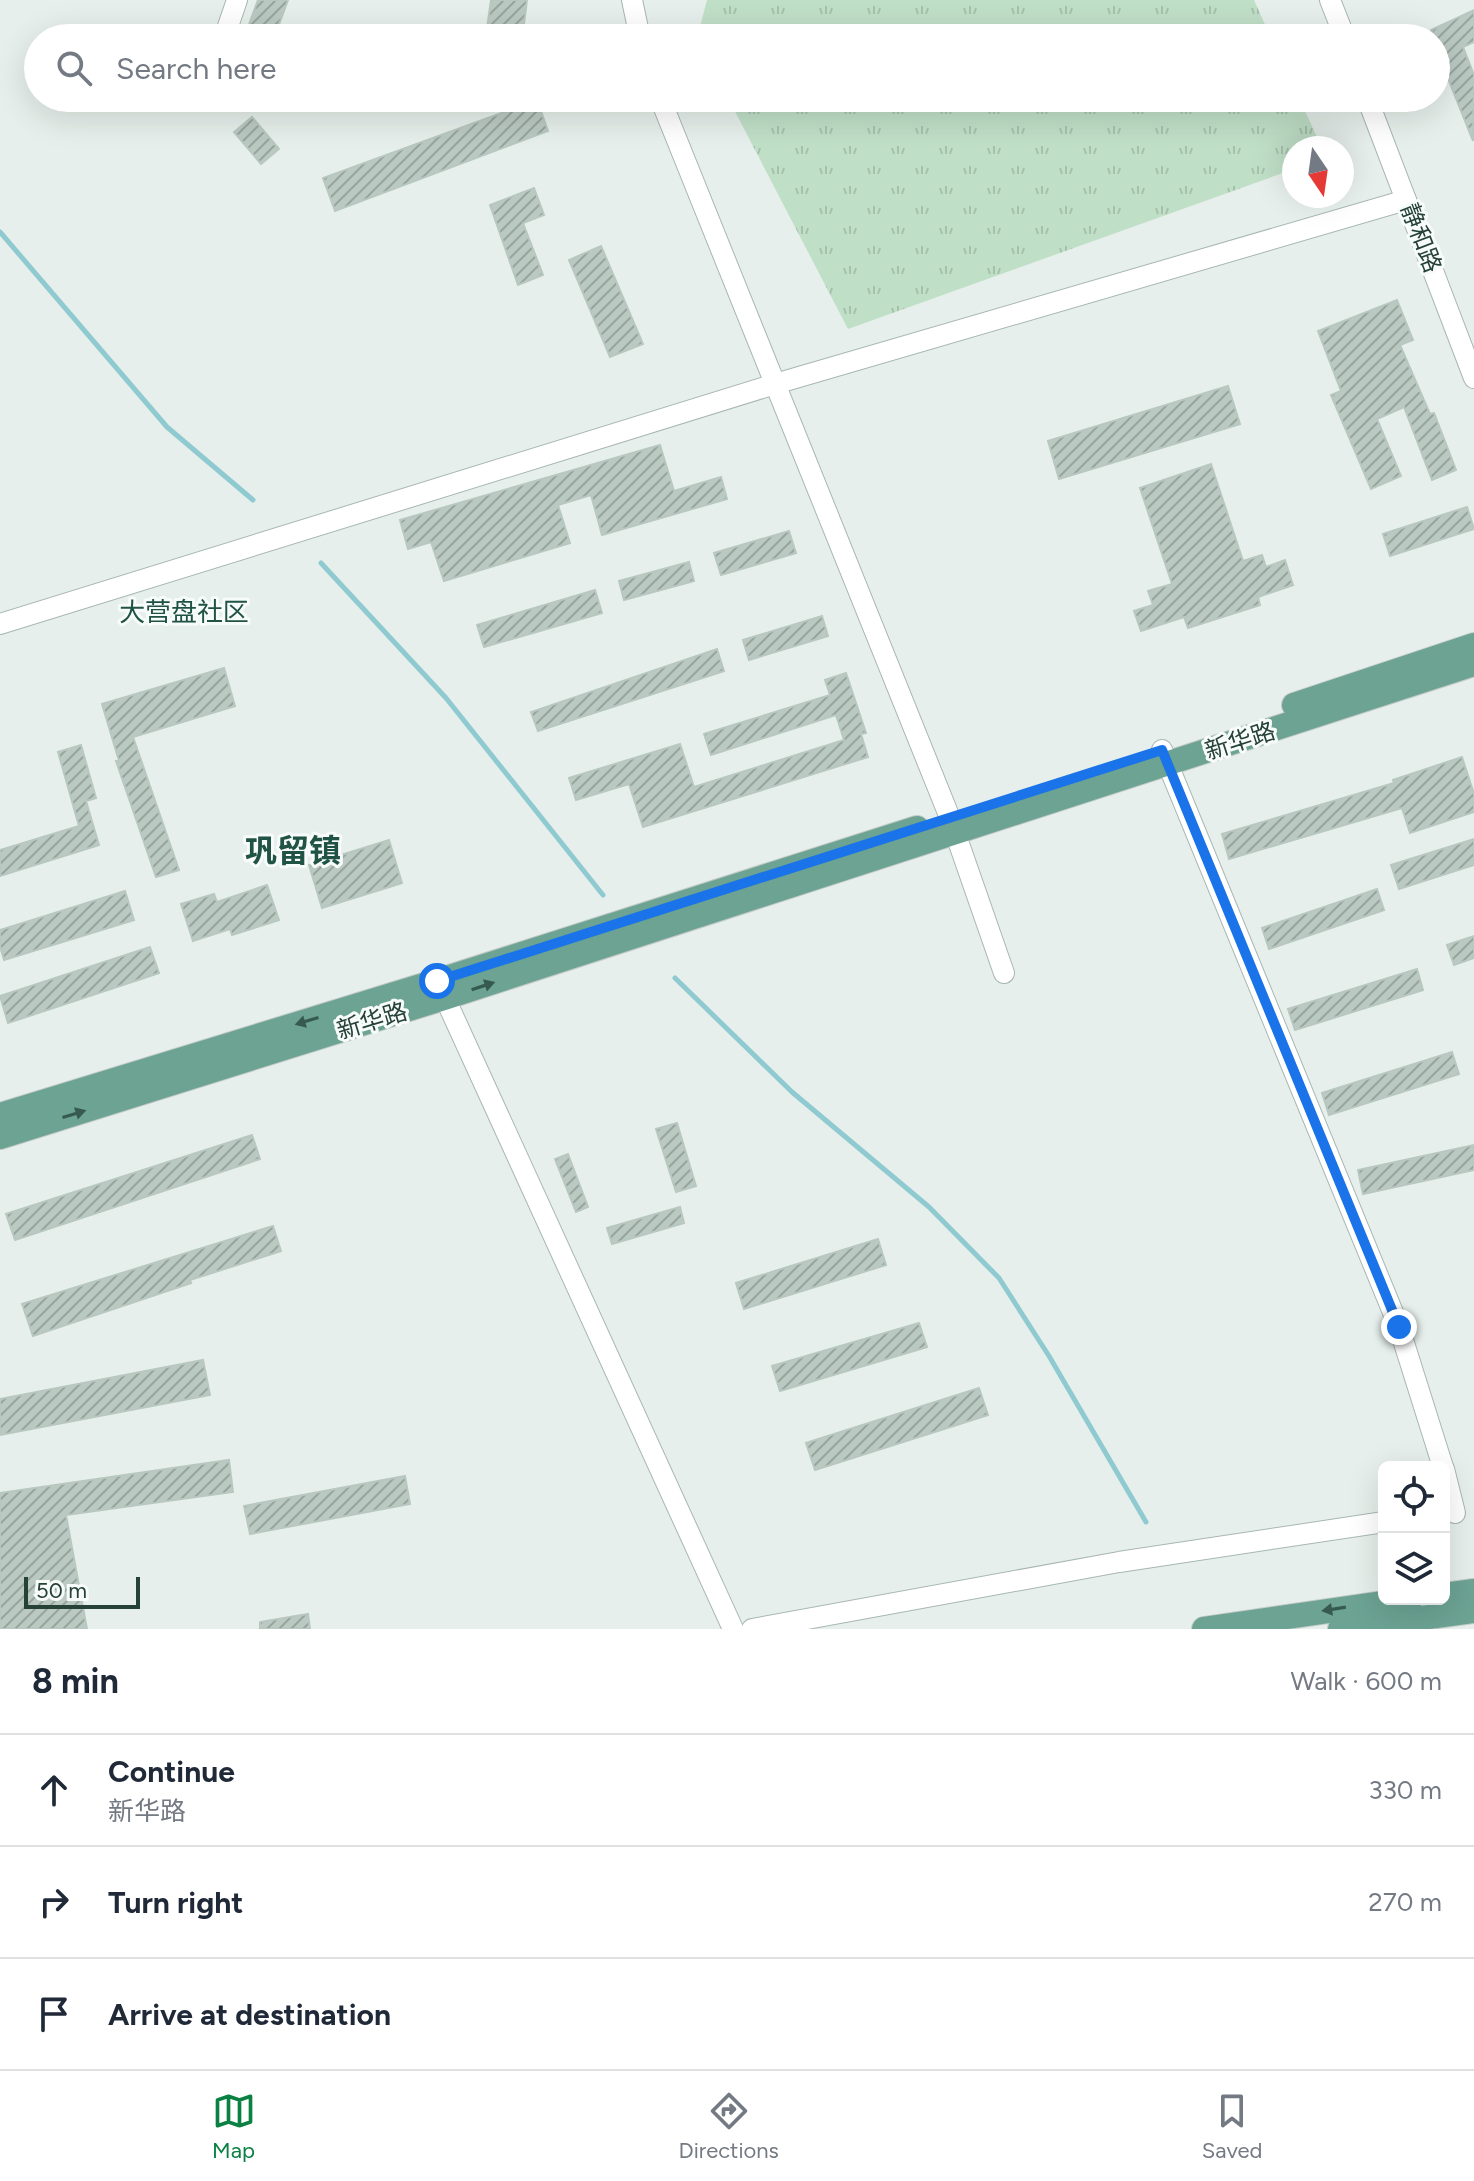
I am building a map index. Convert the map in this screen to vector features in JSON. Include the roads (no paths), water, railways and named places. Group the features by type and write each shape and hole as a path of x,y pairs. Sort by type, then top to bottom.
{"main road":[{"name":"新华路","path":"1165,757 1474,645"},
{"name":"新华路","path":"0,1137 440,990 1165,757 1474,664"},
{"name":"新华路","path":"0,1115 440,990"},
{"path":"1450,1594 1474,1591"},
{"path":"1204,1629 1378,1604"},
{"path":"1340,1629 1474,1611"}],"street":[{"path":"229,24 237,0"},
{"path":"632,0 637,24"},
{"path":"1330,0 1339,24"},
{"path":"666,112 953,826 1004,973"},
{"name":"静和路","path":"1372,112 1474,378"},
{"path":"0,624 775,384 1406,200"},
{"path":"1165,757 1399,1327 1442,1461"},
{"path":"440,990 733,1629"},
{"path":"1450,1487 1458,1513"},
{"path":"752,1629 1119,1562 1378,1523"}],"waterway":[{"path":"0,232 167,427 253,500"},
{"path":"321,563 446,698 603,895"},
{"path":"675,978 792,1092 929,1207 999,1278 1049,1356 1146,1522"}],"district":[{"name":"大营盘社区","path":"184,612"},
{"name":"巩留镇","path":"293,851"}]}
